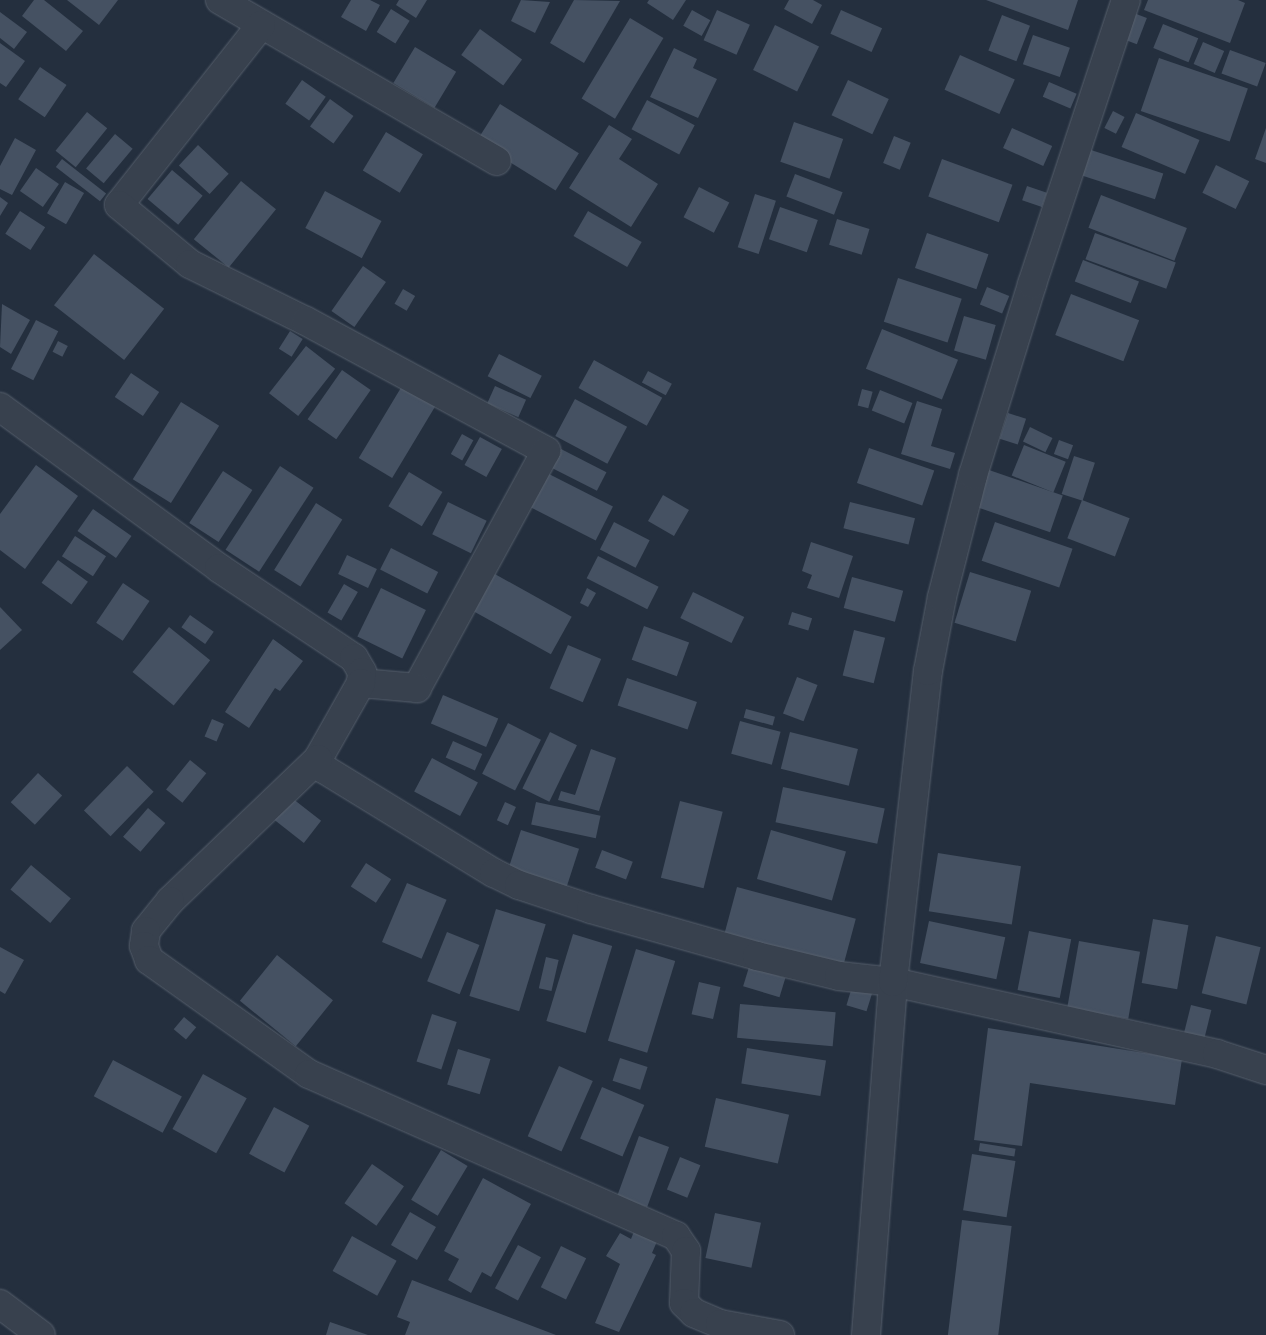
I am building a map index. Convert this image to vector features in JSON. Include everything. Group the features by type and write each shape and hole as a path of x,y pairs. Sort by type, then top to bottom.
{"street":[{"path":"220,0 497,161"},
{"path":"866,1335 893,982 928,671 942,597 973,475 1029,294 1126,0"},
{"path":"261,24 119,205 190,264 306,321 546,451 417,688 360,683"},
{"path":"0,407 219,568 354,658 362,672 360,683 318,760 170,901 146,931 144,946 149,960 308,1074 676,1236 686,1251 684,1303 694,1313 720,1324 780,1335"},
{"path":"318,760 331,774 519,885 757,956 839,976 893,982 1217,1054 1266,1070"},
{"path":"0,1304 41,1335"}],"building":[{"path":"34,0 44,0 83,31 66,51 22,16"},
{"path":"67,0 118,0 99,25"},
{"path":"351,0 370,0 380,5 366,31 341,17"},
{"path":"399,0 427,0 416,18 396,5"},
{"path":"521,0 550,2 535,33 511,21"},
{"path":"574,0 620,1 584,63 550,43"},
{"path":"649,0 686,0 673,20 647,3"},
{"path":"789,0 813,0 822,5 812,24 784,9"},
{"path":"986,0 1078,0 1068,30"},
{"path":"1148,0 1238,0 1245,3 1230,43 1144,10"},
{"path":"391,9 410,21 395,44 377,32"},
{"path":"692,10 710,20 702,36 683,26"},
{"path":"717,10 750,25 736,55 704,40"},
{"path":"841,10 882,28 872,52 830,34"},
{"path":"0,12 27,32 14,49 0,38"},
{"path":"1131,12 1147,18 1137,44 1121,38"},
{"path":"1002,15 1030,26 1016,61 988,50"},
{"path":"630,18 663,38 615,119 582,99"},
{"path":"1163,24 1198,38 1188,62 1153,48"},
{"path":"775,25 819,46 797,91 753,70"},
{"path":"480,29 522,60 503,85 461,55"},
{"path":"1033,35 1070,48 1060,77 1023,64"},
{"path":"1203,42 1224,51 1215,73 1194,64"},
{"path":"0,43 25,61 6,87 0,83"},
{"path":"415,47 456,72 435,108 393,83"},
{"path":"674,48 697,59 693,68 717,79 698,118 650,97"},
{"path":"1230,50 1266,63 1257,86 1221,73"},
{"path":"960,55 1015,79 999,114 945,90"},
{"path":"1159,58 1248,89 1230,142 1141,111"},
{"path":"40,67 67,85 45,117 18,99"},
{"path":"302,80 326,97 309,120 285,104"},
{"path":"848,80 889,99 872,134 832,115"},
{"path":"1049,82 1077,94 1070,108 1043,97"},
{"path":"330,99 353,116 333,144 310,127"},
{"path":"647,100 695,125 679,154 632,129"},
{"path":"500,104 579,153 556,191 477,141"},
{"path":"1113,111 1125,117 1116,134 1104,128"},
{"path":"87,112 107,128 76,167 56,151"},
{"path":"1136,113 1200,140 1185,174 1122,147"},
{"path":"794,122 843,139 829,179 780,162"},
{"path":"609,125 632,139 619,159 658,184 631,227 569,188"},
{"path":"1012,128 1052,146 1043,166 1003,148"},
{"path":"1266,128 1266,163 1255,159"},
{"path":"386,132 423,154 400,193 363,171"},
{"path":"115,134 133,149 104,183 86,168"},
{"path":"894,136 911,143 900,170 883,163"},
{"path":"15,138 36,150 12,195 0,189 0,166"},
{"path":"198,145 229,174 210,194 179,165"},
{"path":"1091,150 1163,173 1155,199 1083,176"},
{"path":"62,159 106,193 100,201 56,167"},
{"path":"942,159 1012,185 999,222 928,197"},
{"path":"1216,165 1249,181 1236,209 1202,193"},
{"path":"36,168 59,184 43,207 20,191"},
{"path":"172,170 203,196 178,225 148,199"},
{"path":"795,174 843,192 834,215 786,196"},
{"path":"241,181 276,209 229,268 194,239"},
{"path":"65,182 84,193 66,224 47,213"},
{"path":"1027,186 1047,193 1042,207 1022,200"},
{"path":"699,187 729,202 714,233 684,217"},
{"path":"325,191 382,221 362,258 305,228"},
{"path":"755,194 776,201 759,254 738,247"},
{"path":"1101,195 1187,228 1174,261 1088,228"},
{"path":"0,197 8,203 0,216"},
{"path":"780,207 818,220 807,252 769,239"},
{"path":"20,211 45,227 30,250 5,234"},
{"path":"588,211 642,242 627,267 574,236"},
{"path":"837,219 870,229 862,255 829,245"},
{"path":"927,233 988,254 976,289 915,268"},
{"path":"1095,233 1176,262 1166,289 1085,259"},
{"path":"94,254 164,309 124,360 54,305"},
{"path":"1083,260 1139,282 1131,303 1075,281"},
{"path":"363,266 386,282 354,327 331,311"},
{"path":"898,278 962,299 948,342 884,322"},
{"path":"987,287 1009,296 1002,314 980,305"},
{"path":"403,289 415,296 407,311 394,304"},
{"path":"1071,294 1139,320 1123,361 1055,335"},
{"path":"2,304 30,320 11,354 0,347"},
{"path":"964,316 996,325 986,360 954,351"},
{"path":"36,320 58,331 33,380 11,369"},
{"path":"882,329 958,360 942,400 866,369"},
{"path":"290,331 303,339 292,357 279,349"},
{"path":"58,341 68,346 62,357 53,352"},
{"path":"306,346 335,369 298,416 269,393"},
{"path":"499,354 542,376 530,398 488,376"},
{"path":"594,360 662,398 647,426 578,388"},
{"path":"342,370 371,390 336,439 308,419"},
{"path":"648,371 672,384 666,395 642,382"},
{"path":"131,373 159,392 143,416 115,397"},
{"path":"402,386 435,406 392,478 359,458"},
{"path":"495,386 526,400 518,417 487,403"},
{"path":"862,389 873,392 868,408 858,405"},
{"path":"880,390 912,403 904,424 872,410"},
{"path":"575,399 627,427 607,464 555,436"},
{"path":"917,401 942,409 931,446 955,453 950,469 901,454"},
{"path":"181,402 219,426 171,503 133,479"},
{"path":"1008,413 1026,419 1018,445 1000,439"},
{"path":"1030,427 1052,438 1045,452 1023,441"},
{"path":"462,434 473,440 462,460 451,454"},
{"path":"480,437 502,449 486,477 464,465"},
{"path":"1059,440 1073,445 1068,459 1054,454"},
{"path":"1024,445 1066,462 1053,492 1012,476"},
{"path":"869,448 934,470 922,505 857,483"},
{"path":"561,449 606,472 597,491 551,468"},
{"path":"1074,456 1095,463 1083,501 1062,494"},
{"path":"36,465 78,496 25,569 0,550 0,514"},
{"path":"280,466 314,488 259,572 226,550"},
{"path":"989,470 1063,495 1050,532 976,507"},
{"path":"223,471 252,490 219,542 189,523"},
{"path":"409,472 442,492 422,526 388,506"},
{"path":"547,473 613,507 596,540 530,507"},
{"path":"663,495 689,510 674,536 648,521"},
{"path":"1082,500 1130,518 1115,557 1067,538"},
{"path":"448,502 487,521 471,553 432,534"},
{"path":"850,502 915,518 908,544 843,528"},
{"path":"316,503 342,519 300,586 274,570"},
{"path":"93,509 132,536 116,558 78,531"},
{"path":"614,522 650,540 636,568 600,550"},
{"path":"995,522 1073,549 1059,587 982,561"},
{"path":"75,536 106,556 93,576 62,556"},
{"path":"811,542 853,556 839,598 807,588 812,575 802,571"},
{"path":"391,548 438,572 427,593 380,569"},
{"path":"347,555 377,569 368,588 338,574"},
{"path":"598,556 659,587 647,609 587,578"},
{"path":"58,560 88,582 71,604 42,583"},
{"path":"970,572 1031,591 1016,641 955,623"},
{"path":"493,573 572,617 551,654 472,611"},
{"path":"852,577 903,591 895,622 844,608"},
{"path":"123,583 150,601 123,641 96,623"},
{"path":"344,584 358,592 341,621 328,613"},
{"path":"381,588 426,610 402,658 357,637"},
{"path":"587,588 596,593 588,607 580,603"},
{"path":"693,592 744,617 732,643 680,618"},
{"path":"0,607 22,630 0,650"},
{"path":"792,612 812,618 808,631 788,624"},
{"path":"190,615 214,632 205,644 181,627"},
{"path":"644,626 689,642 677,676 632,660"},
{"path":"169,627 210,660 174,705 132,672"},
{"path":"854,630 885,638 874,683 843,676"},
{"path":"273,639 303,661 280,691 275,688 249,728 225,712"},
{"path":"568,645 601,659 583,702 550,688"},
{"path":"797,677 818,685 804,721 783,713"},
{"path":"627,678 697,702 688,730 618,705"},
{"path":"443,695 498,718 486,747 431,724"},
{"path":"746,709 775,717 773,725 744,718"},
{"path":"212,719 224,724 217,742 205,736"},
{"path":"740,721 781,732 772,765 731,754"},
{"path":"508,723 541,740 515,791 482,774"},
{"path":"550,732 577,745 549,802 522,789"},
{"path":"790,732 858,749 849,786 781,769"},
{"path":"453,741 482,754 475,770 446,757"},
{"path":"591,749 616,758 599,811 558,800 561,791 575,795"},
{"path":"432,758 478,782 460,816 414,792"},
{"path":"190,760 206,773 182,803 166,790"},
{"path":"127,766 154,792 111,836 84,811"},
{"path":"38,773 62,796 35,825 11,802"},
{"path":"783,787 885,809 877,844 776,822"},
{"path":"288,795 321,821 304,843 271,817"},
{"path":"680,801 723,812 704,888 661,878"},
{"path":"505,802 516,807 508,825 497,820"},
{"path":"536,802 601,816 596,838 531,824"},
{"path":"148,808 165,823 140,852 123,837"},
{"path":"521,830 579,849 566,890 508,871"},
{"path":"771,830 846,851 832,901 757,879"},
{"path":"602,850 633,862 626,880 595,868"},
{"path":"938,853 1021,866 1012,924 929,911"},
{"path":"366,863 391,879 376,903 351,886"},
{"path":"31,865 71,898 50,923 10,890"},
{"path":"407,883 447,900 422,959 382,942"},
{"path":"737,887 856,919 843,966 724,934"},
{"path":"496,909 546,924 519,1011 469,996"},
{"path":"1153,919 1188,925 1177,989 1142,983"},
{"path":"929,921 1005,937 996,979 920,963"},
{"path":"1029,931 1071,939 1060,998 1018,990"},
{"path":"447,932 479,945 460,994 427,981"},
{"path":"573,934 612,946 586,1033 546,1021"},
{"path":"1216,936 1261,947 1246,1004 1202,993"},
{"path":"1079,941 1140,952 1128,1019 1067,1008"},
{"path":"0,947 24,960 5,994 0,991"},
{"path":"636,949 675,961 647,1053 608,1041"},
{"path":"277,955 333,1000 296,1046 240,1001"},
{"path":"546,957 559,960 551,991 539,988"},
{"path":"749,967 785,978 779,997 743,986"},
{"path":"699,982 720,987 713,1019 692,1014"},
{"path":"852,987 872,993 867,1011 846,1005"},
{"path":"740,1004 836,1012 833,1046 737,1038"},
{"path":"1191,1005 1211,1010 1204,1039 1184,1034"},
{"path":"432,1014 457,1022 441,1070 417,1062"},
{"path":"184,1017 196,1027 186,1040 174,1029"},
{"path":"988,1028 1182,1059 1175,1105 1030,1083 1022,1146 974,1140"},
{"path":"747,1048 826,1061 820,1096 741,1084"},
{"path":"458,1049 491,1059 480,1094 447,1084"},
{"path":"620,1058 648,1067 640,1090 613,1081"},
{"path":"113,1060 182,1097 163,1133 94,1096"},
{"path":"559,1066 593,1081 561,1151 528,1136"},
{"path":"203,1074 247,1098 216,1153 172,1129"},
{"path":"602,1087 644,1105 622,1157 580,1139"},
{"path":"716,1098 789,1115 778,1164 705,1147"},
{"path":"274,1107 309,1126 284,1173 249,1154"},
{"path":"639,1136 669,1147 647,1207 617,1196"},
{"path":"980,1143 1016,1149 1014,1157 979,1151"},
{"path":"441,1150 468,1166 438,1216 411,1200"},
{"path":"972,1154 1015,1161 1007,1217 963,1210"},
{"path":"680,1157 700,1165 687,1198 667,1189"},
{"path":"372,1164 404,1186 376,1226 344,1203"},
{"path":"483,1178 531,1204 491,1277 482,1272 471,1293 448,1280 459,1259 444,1251"},
{"path":"410,1212 436,1227 417,1260 391,1245"},
{"path":"715,1213 761,1223 751,1268 705,1258"},
{"path":"962,1220 1012,1226 998,1335 948,1335"},
{"path":"635,1229 658,1239 652,1253 656,1255 619,1332 595,1323 620,1264 606,1256 620,1233 631,1239"},
{"path":"352,1236 397,1261 377,1296 333,1271"},
{"path":"518,1245 541,1257 518,1300 495,1288"},
{"path":"561,1246 586,1258 566,1300 541,1287"},
{"path":"412,1280 556,1335 405,1335 410,1322 397,1317"},
{"path":"330,1322 368,1335 326,1335"}]}
